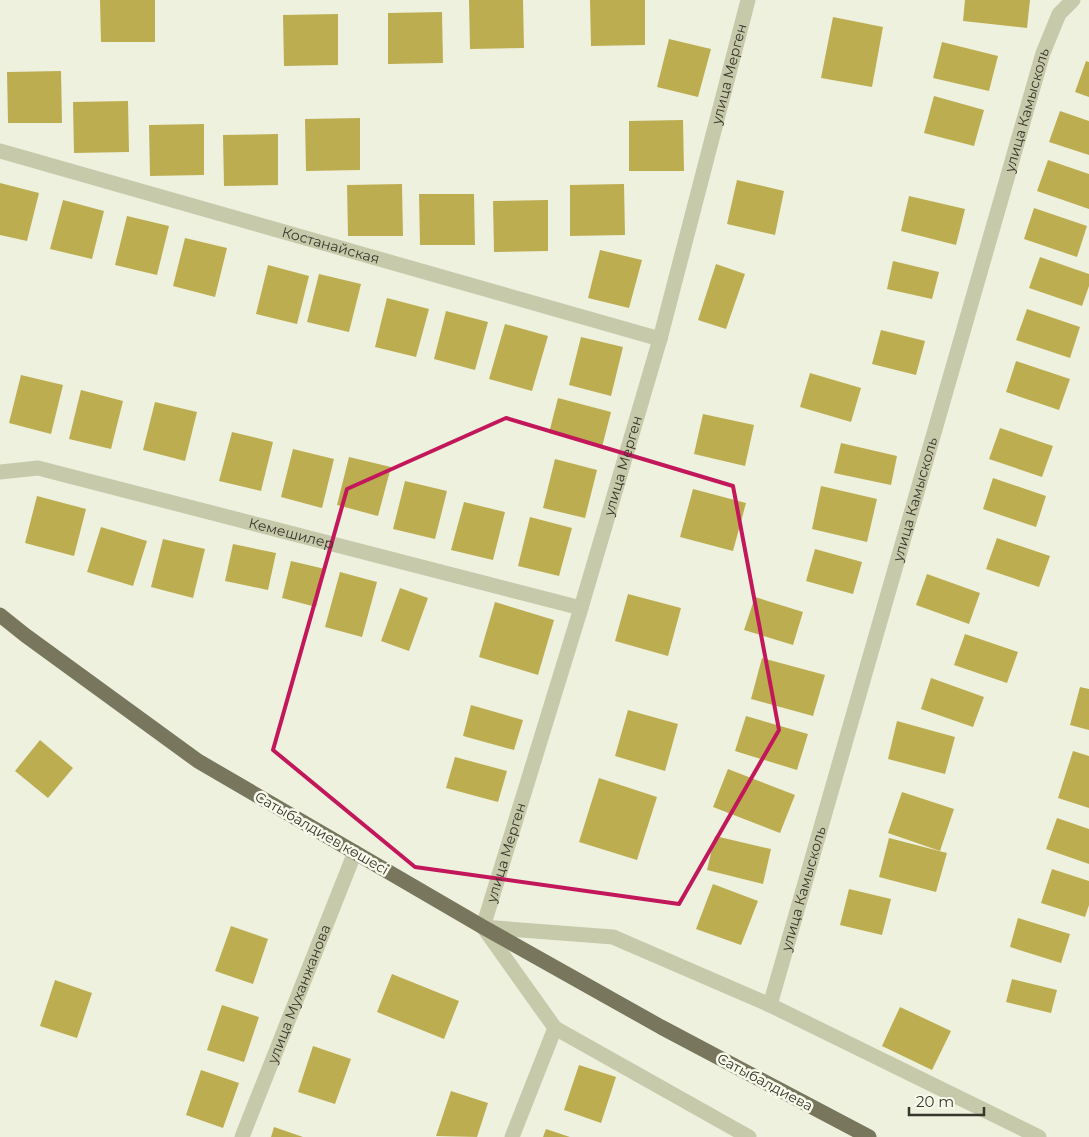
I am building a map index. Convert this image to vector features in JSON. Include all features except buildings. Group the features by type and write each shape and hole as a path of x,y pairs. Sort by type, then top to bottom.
{"main road":[{"name":"Сатыбалдиев көшесі","path":"0,615 198,762 483,927 661,1027"},
{"name":"Сатыбалдиева","path":"661,1027 869,1137"}],"street":[{"name":"улица Мерген","path":"483,927 581,608 660,339 748,0"},
{"name":"улица Камысколь","path":"770,1005 1043,53 1059,14 1073,0"},
{"name":"Костанайская","path":"0,151 660,339"},
{"name":"Кемешилер","path":"0,472 38,468 581,608"},
{"name":"улица Муханжанова","path":"242,1137 355,852"},
{"path":"483,927 612,937 770,1005 1039,1137"},
{"path":"483,927 555,1028 748,1137"},
{"path":"512,1137 555,1028"}],"highlighted area":[{"path":"506,418 733,486 779,730 679,904 415,867 273,750 347,489"}]}
